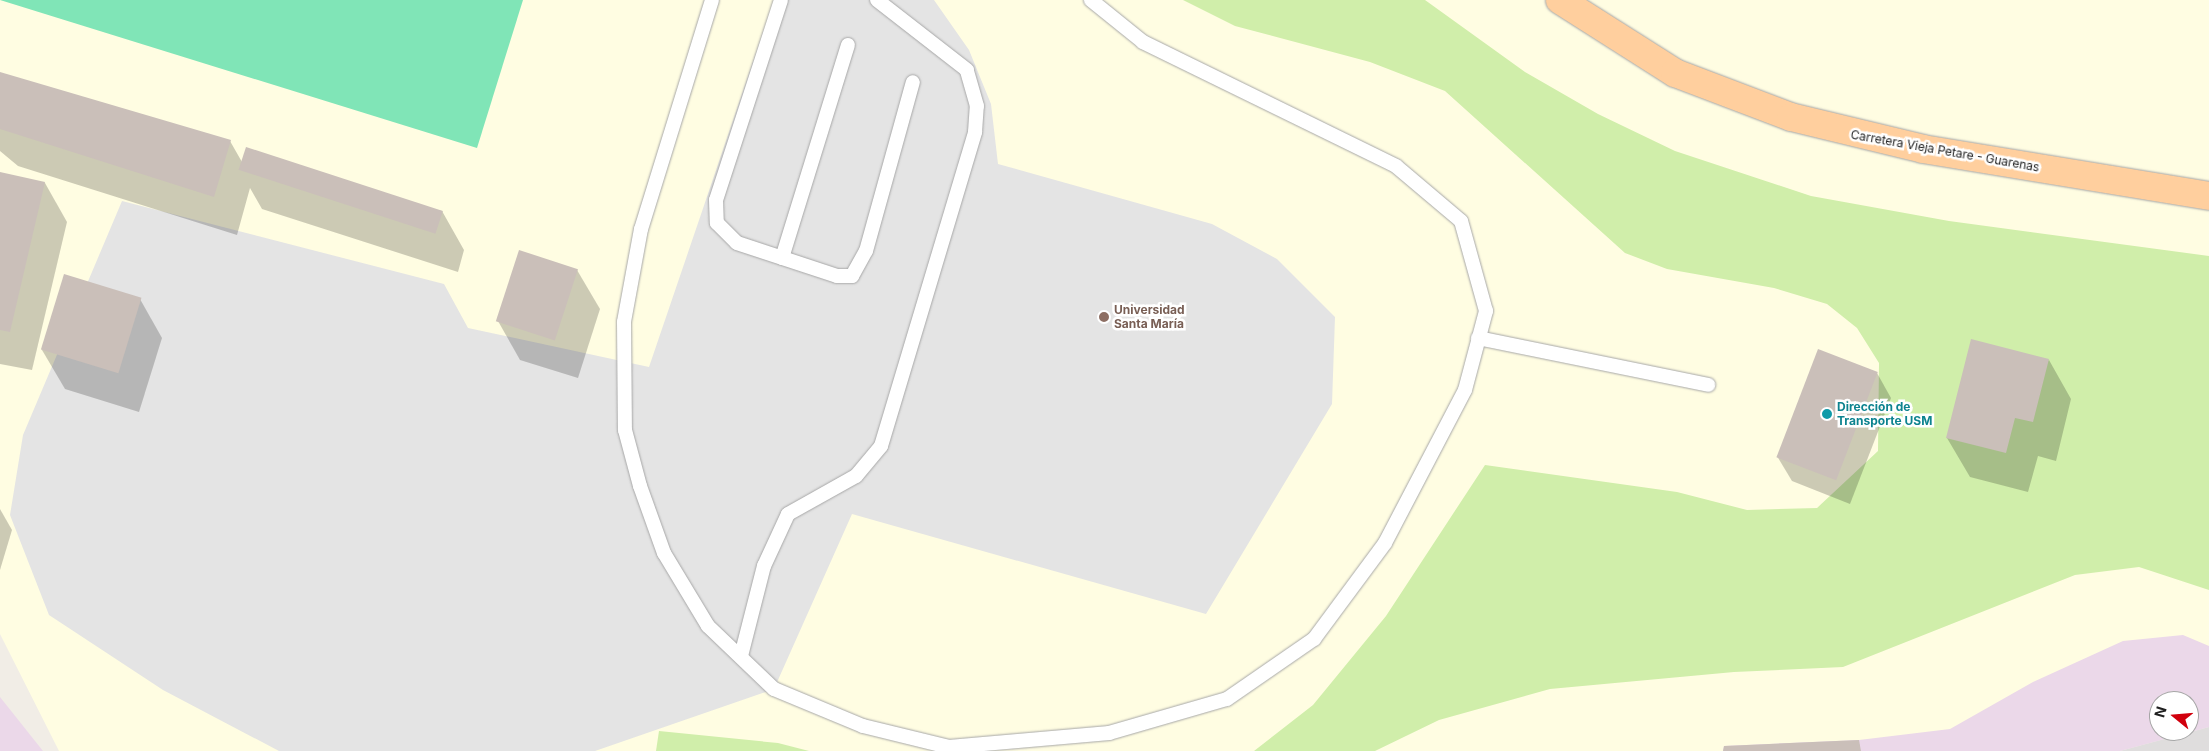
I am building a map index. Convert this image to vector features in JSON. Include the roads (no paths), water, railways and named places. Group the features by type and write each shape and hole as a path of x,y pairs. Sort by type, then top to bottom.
{"main road":[{"name":"Carretera Vieja Petare - Guarenas","path":"1560,0 1675,72 1791,117 1922,149 2209,196"}],"lane":[{"path":"712,0 641,229 624,322 625,430 664,553 708,626 774,689 863,726 949,747 1109,733 1227,699 1314,639 1385,543 1465,390 1486,310 1460,221 1396,166 1143,42 1091,0"},
{"path":"781,0 716,200 717,223 724,234 737,243 837,276 852,276 860,268 913,82"},
{"path":"741,656 764,566 788,514 856,476 881,446 976,132 977,106 967,70 877,0"},
{"path":"782,258 848,45"},
{"path":"1478,338 1708,385"}],"place":[{"name":"Universidad Santa María","path":"1104,317"},
{"name":"Dirección de Transporte USM","path":"1827,414"}]}
